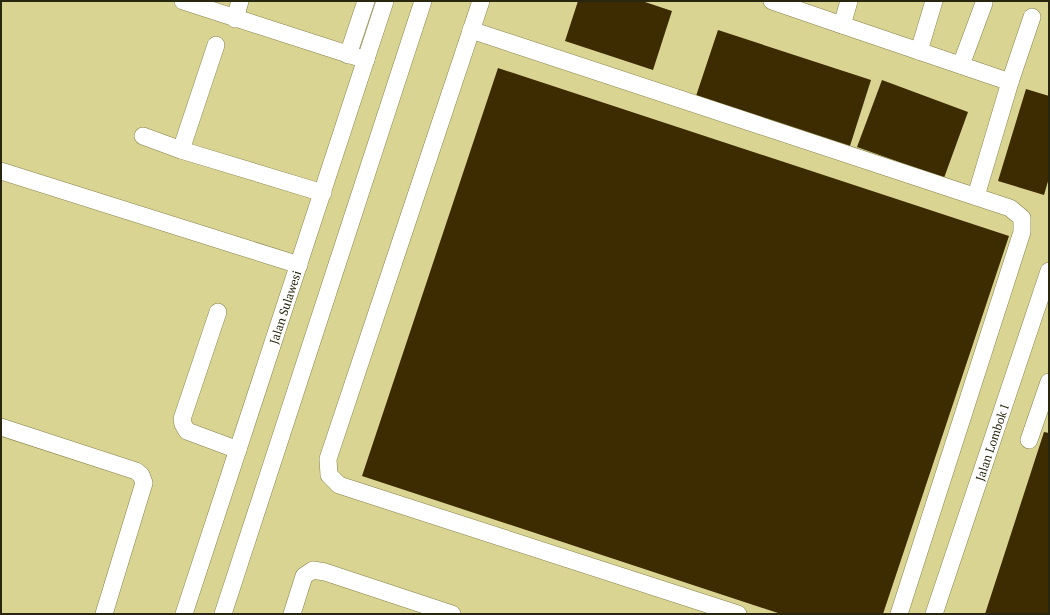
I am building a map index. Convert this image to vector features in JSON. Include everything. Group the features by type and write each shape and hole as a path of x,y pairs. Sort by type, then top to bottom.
{"street":[{"path":"183,1 234,19 366,60"},
{"path":"234,19 240,1"},
{"path":"348,55 366,1"},
{"name":"Jalan Sulawesi","path":"184,614 385,1"},
{"path":"223,614 423,1"},
{"path":"481,1 328,459 329,475 339,485 738,614"},
{"path":"772,1 1010,82"},
{"path":"842,24 849,1"},
{"path":"919,51 934,1"},
{"path":"961,65 984,3"},
{"path":"976,196 1010,82 1032,17"},
{"path":"471,30 976,196 1010,208 1022,218 1022,232 899,614"},
{"path":"181,150 216,45"},
{"path":"143,136 181,150 322,193"},
{"path":"1,171 299,265"},
{"name":"Jalan Lombok I","path":"934,614 1049,271"},
{"path":"218,312 182,419 182,424 187,431 238,450"},
{"path":"1029,440 1049,382"},
{"path":"1,427 136,471 141,475 144,483 104,614"},
{"path":"292,614 304,576 313,570 325,572 452,614"}],"shaded area":[{"path":"1,1 1049,1 1049,614 1,614"}],"building":[{"path":"578,1 642,1 672,11 653,70 565,41"},
{"path":"718,30 871,80 849,149 695,99"},
{"path":"498,68 1009,236 883,614 781,614 362,476"},
{"path":"882,80 968,112 944,178 857,147"},
{"path":"1026,89 1049,96 1049,178 1044,195 998,181"},
{"path":"1044,432 1049,433 1049,614 985,614"}]}
